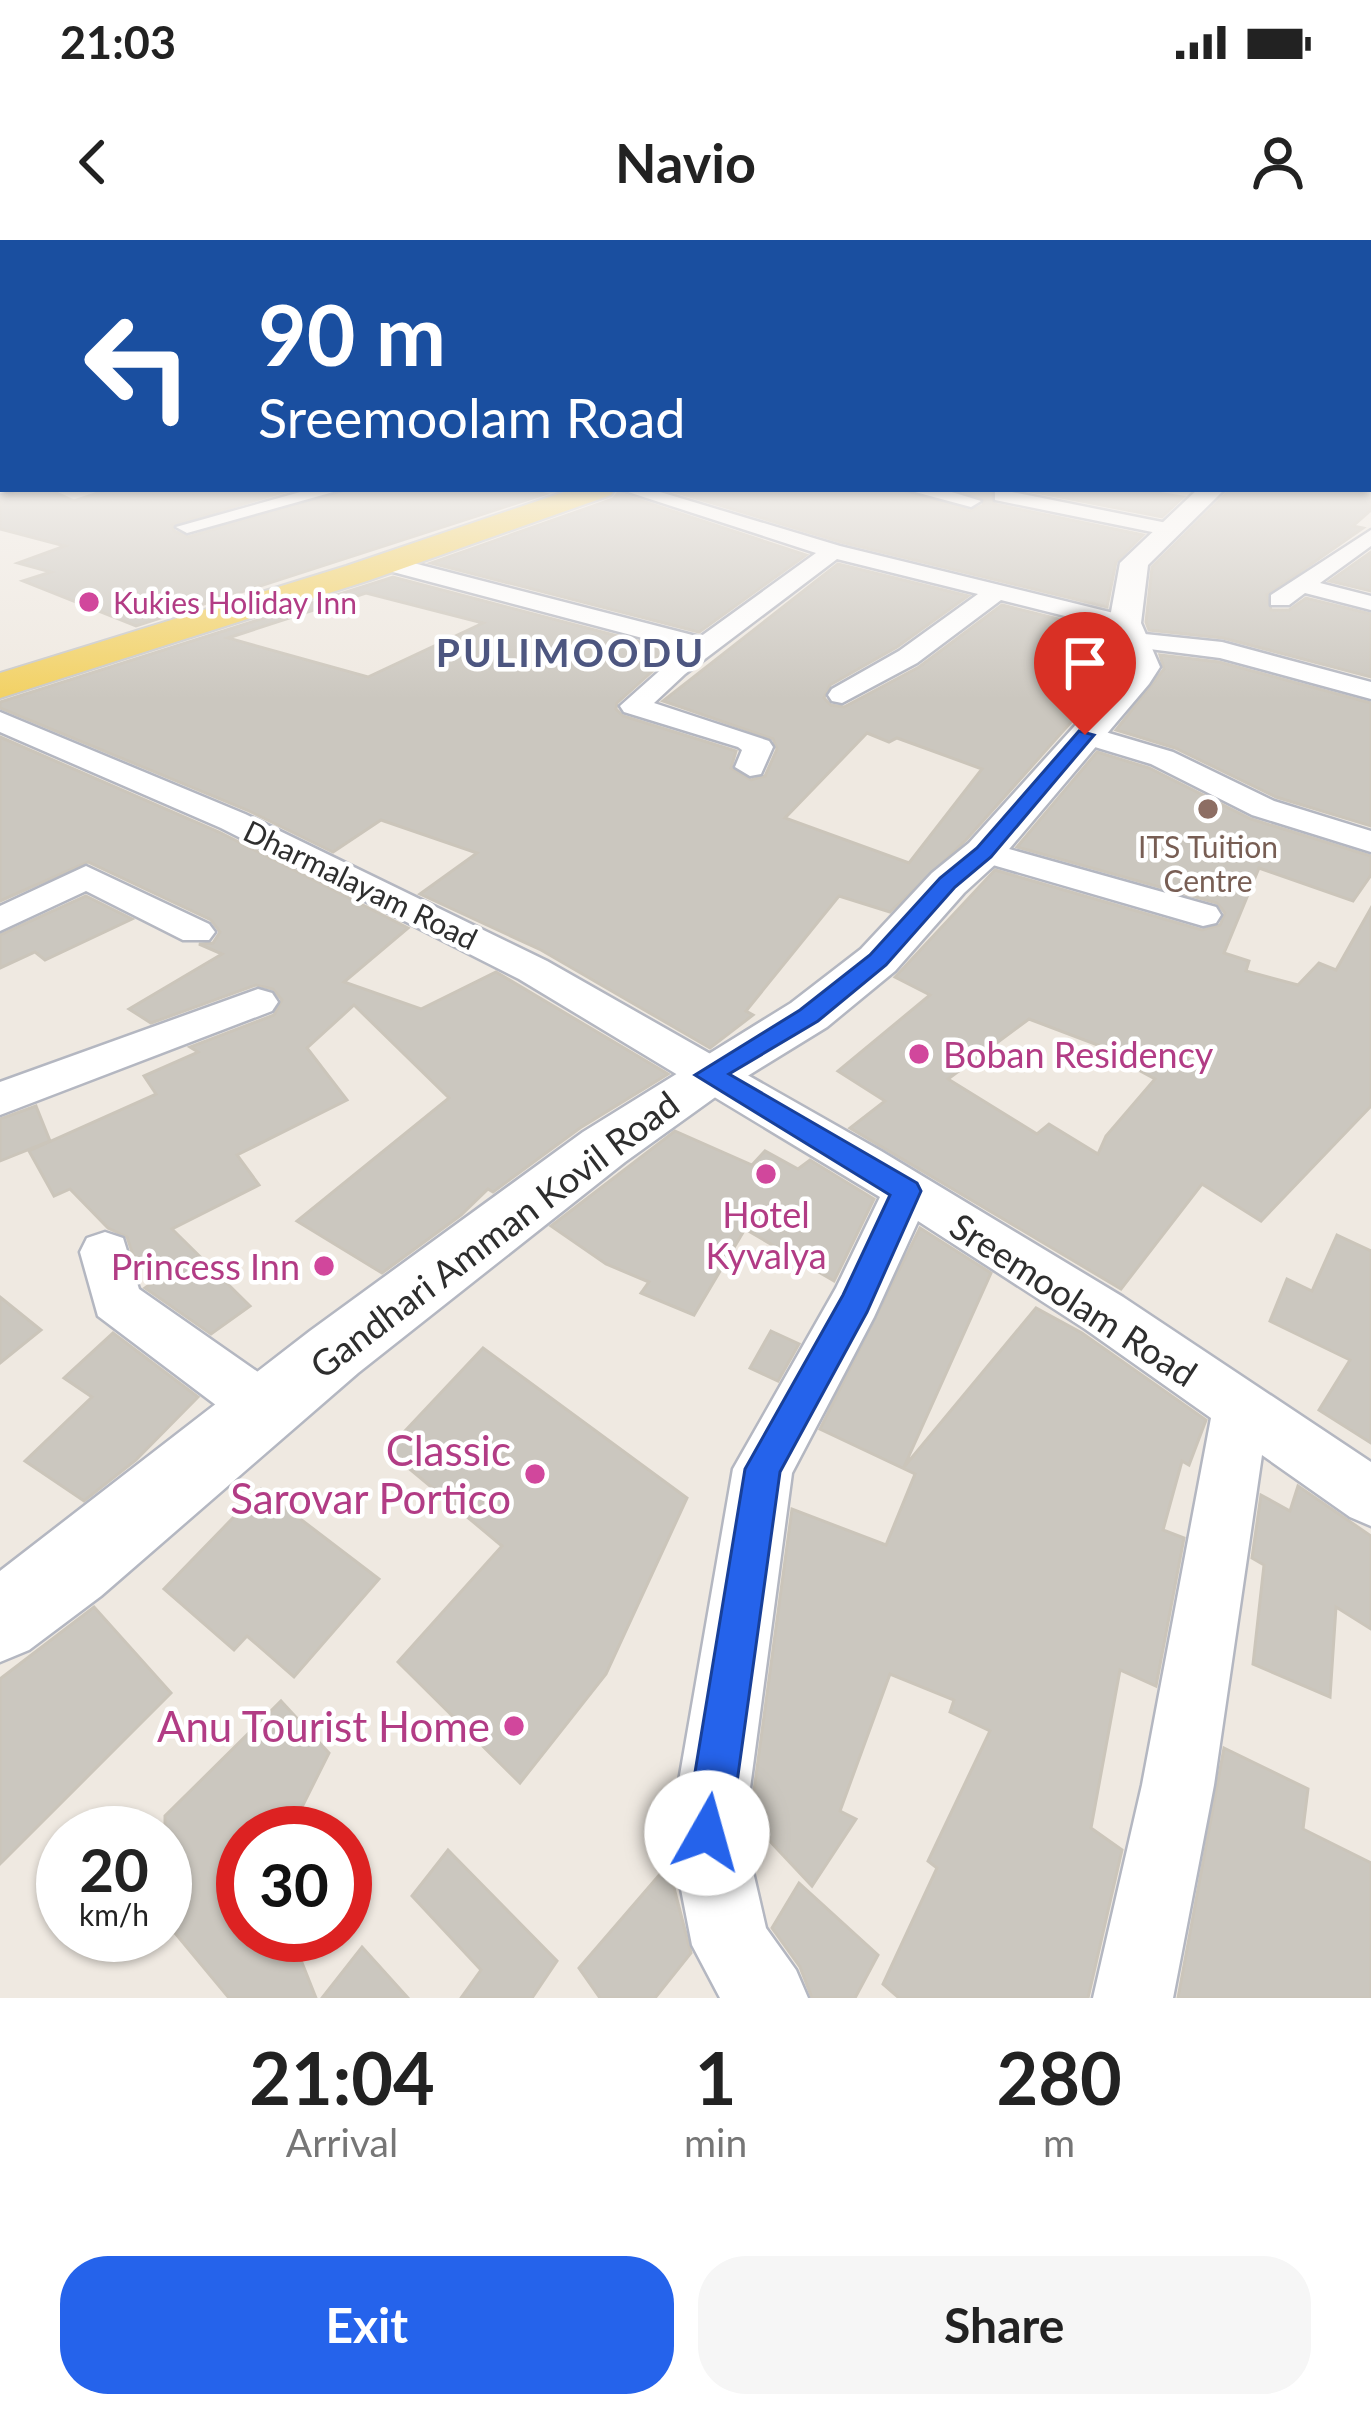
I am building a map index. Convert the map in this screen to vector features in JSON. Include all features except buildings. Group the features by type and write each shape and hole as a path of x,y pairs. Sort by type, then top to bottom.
{"main road":[{"path":"0,668 421,535"},
{"path":"0,686 468,535"}],"street":[{"path":"780,535 1130,632 1222,650 1371,691"},
{"name":"Gandhari Amman Kovil Road","path":"0,1622 265,1409 604,1147 709,1075 809,1016 878,960 948,883 984,853 1143,667 1130,632 1134,562 1161,535"},
{"path":"1280,600 1371,536"},
{"path":"750,767 758,747 749,741 634,706 704,646 833,551"},
{"path":"386,563 704,646"},
{"path":"1301,585 1371,603"},
{"path":"842,694 908,657 996,592"},
{"name":"Dharmalayam Road","path":"0,721 233,820 477,942 709,1075"},
{"path":"1085,735 1162,758 1263,808 1371,842"},
{"path":"984,853 1203,915"},
{"path":"0,920 86,877 196,932"},
{"path":"0,1100 258,1002"},
{"name":"Sreemoolam Road","path":"709,1075 1104,1313 1371,1497"},
{"path":"768,1998 731,1945 707,1833 763,1469 856,1303 907,1191"},
{"path":"105,1252 116,1301 265,1409"},
{"path":"1133,1998 1178,1785 1241,1408"}],"place":[{"name":"Kukies Holiday Inn","path":"89,602"},
{"name":"ITS Tuition Centre","path":"1208,809"},
{"name":"Boban Residency","path":"919,1054"},
{"name":"Hotel Kyvalya","path":"766,1174"},
{"name":"Princess Inn","path":"324,1266"},
{"name":"Classic Sarovar Portico","path":"535,1474"},
{"name":"Anu Tourist Home","path":"514,1726"}],"district":[{"name":"PULIMOODU","path":"571,652"}],"route":[{"path":"707,1833 763,1469 856,1303 907,1191 709,1075 809,1016 878,960 948,883 984,853 1085,735"}]}
